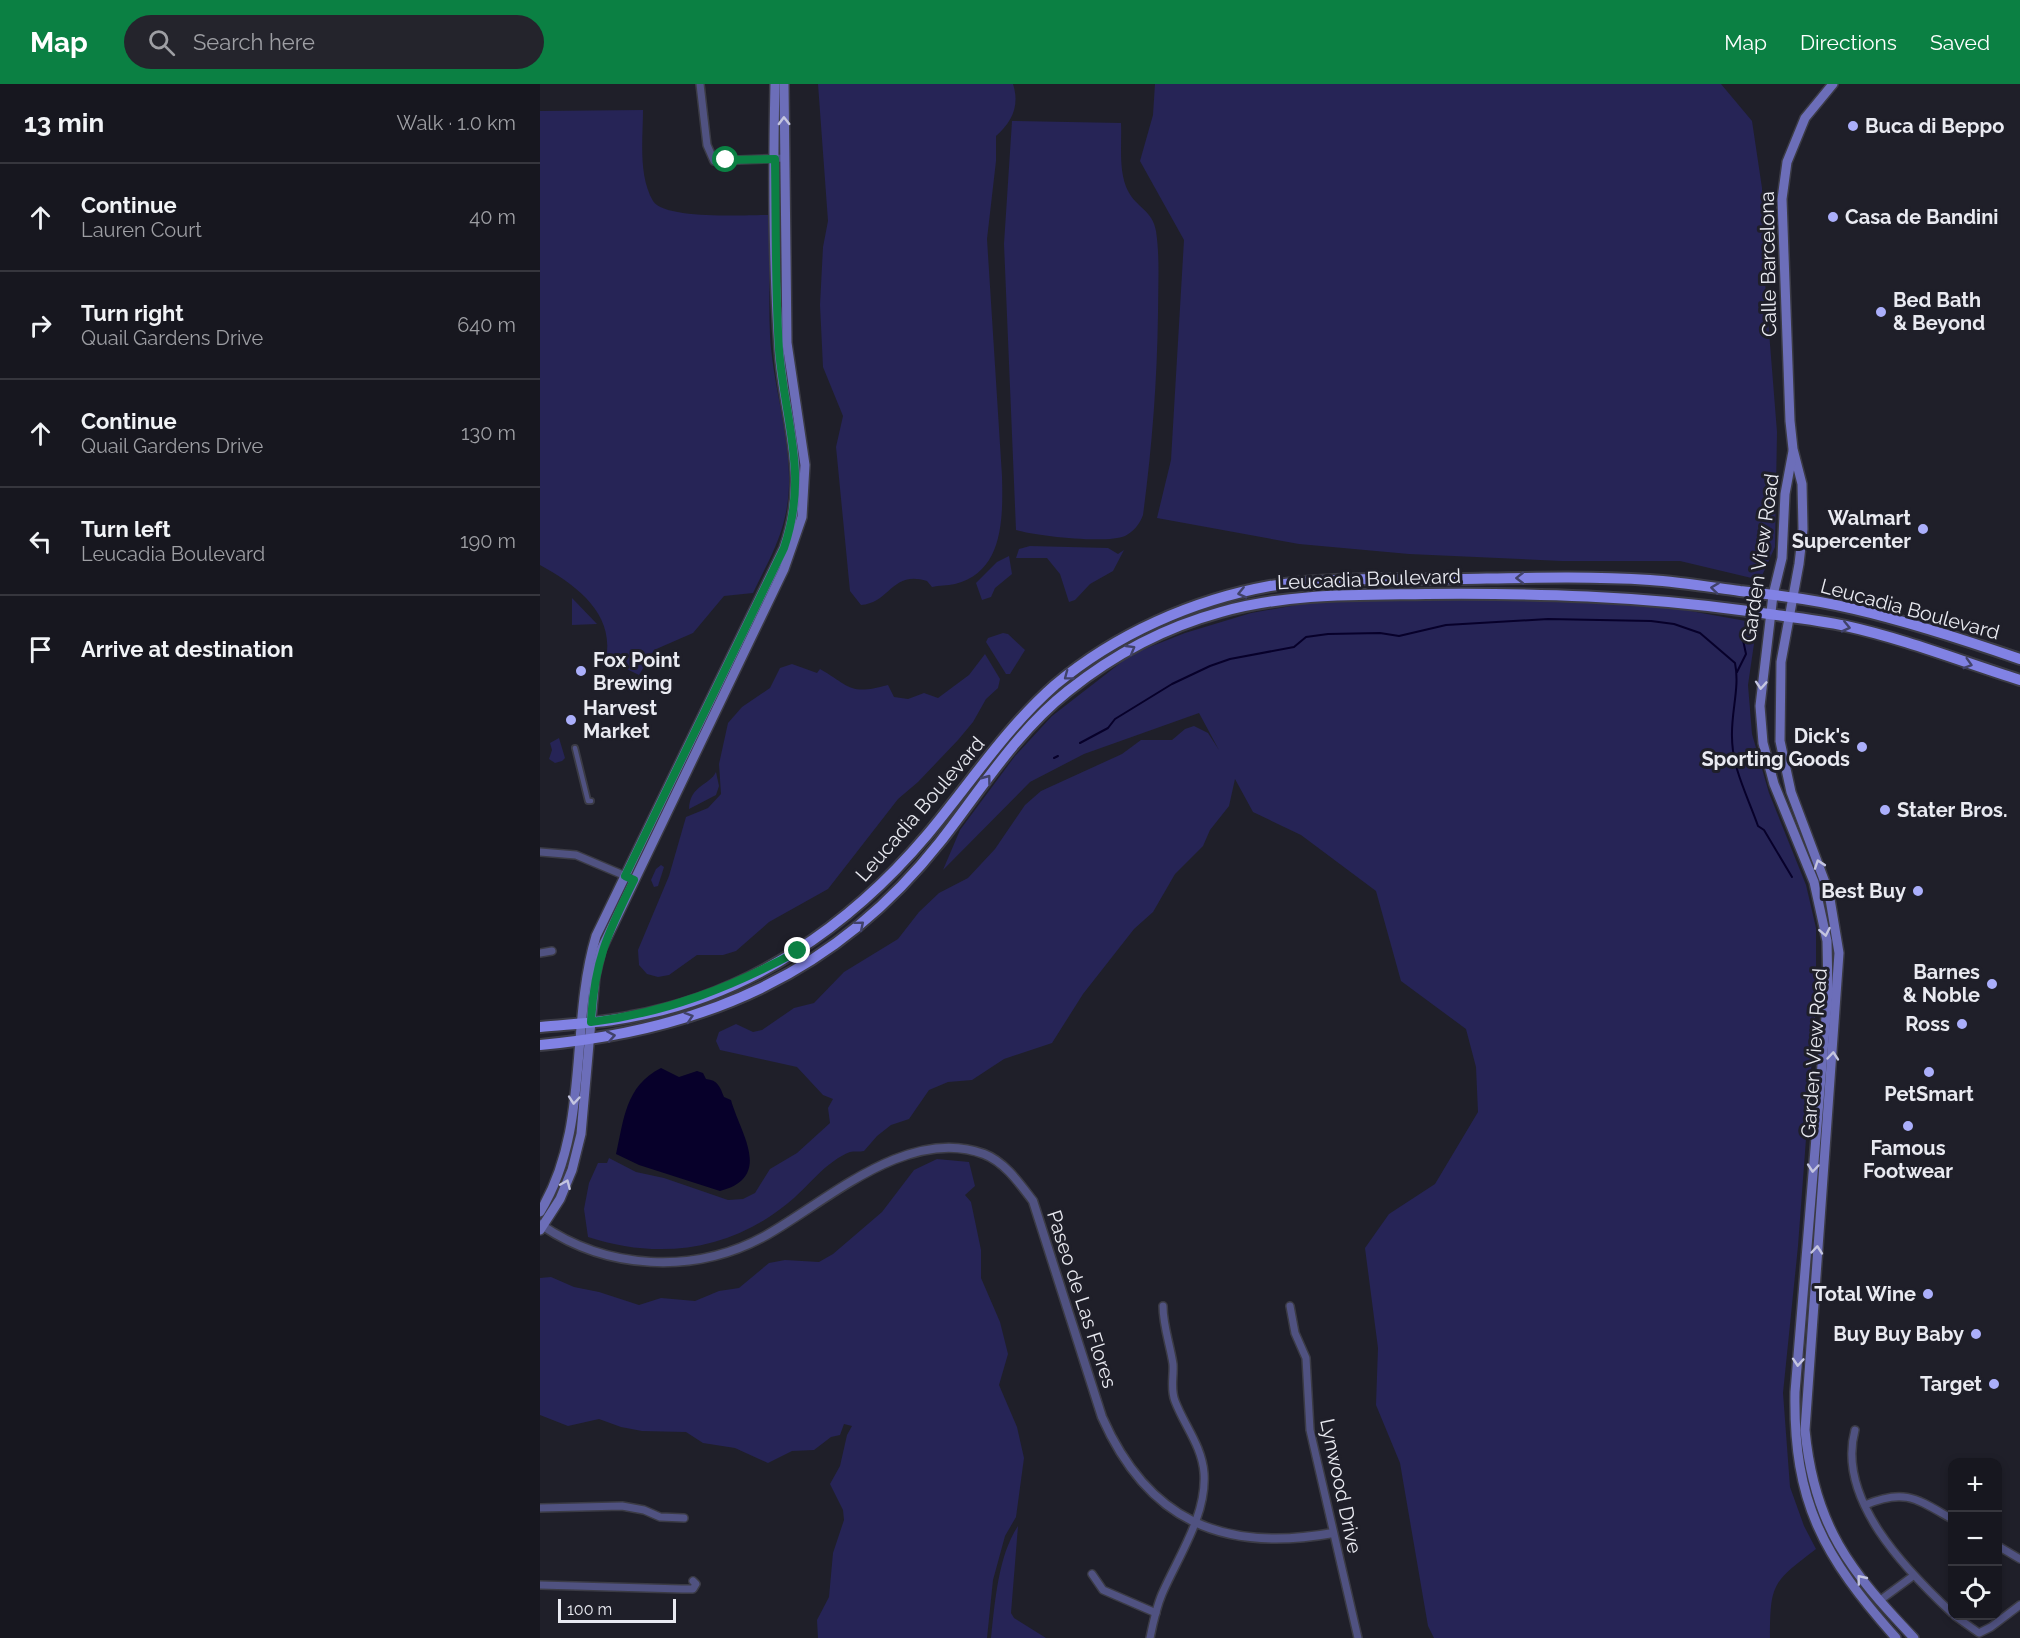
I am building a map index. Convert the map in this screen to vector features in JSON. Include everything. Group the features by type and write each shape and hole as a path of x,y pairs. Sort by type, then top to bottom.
{"main road":[{"path":"775,84 780,158"},
{"path":"541,1227 560,1199 574,1161 584,1113 586,970 596,936 629,878 784,548 793,518 797,468 779,350 780,158 784,84"},
{"name":"Calle Barcelona","path":"1790,421 1782,199 1787,162 1805,118 1833,84"},
{"name":"Garden View Road","path":"1790,421 1793,449 1802,483 1803,529 1793,598 1780,662 1780,741 1791,792 1826,884 1839,953 1806,1404 1806,1442 1815,1491 1830,1530 1856,1575 1914,1638"},
{"name":"Garden View Road","path":"1793,449 1785,494 1782,558 1773,595 1761,678 1763,743 1774,784 1814,882 1827,941 1828,992 1796,1392 1796,1455 1811,1512 1829,1552 1869,1608 1896,1638"},
{"name":"Leucadia Boulevard","path":"540,1027 629,1018 712,993 752,976 798,951 848,915 880,887 927,835 1017,722 1056,685 1094,656 1176,613 1213,600 1272,586 1334,580 1542,578 1653,580 1773,595 1850,608 1936,631 2020,659"},
{"name":"Leucadia Boulevard","path":"540,1045 585,1041 669,1023 735,1001 760,990 815,958 858,928 890,898 938,844 992,772 1065,693 1131,649 1187,623 1221,612 1275,600 1335,595 1543,593 1651,599 1846,626 2020,680"},
{"path":"540,1212 558,1177 570,1138 585,1041"}],"street":[{"path":"700,84 706,145 714,161 780,158"},
{"path":"575,748 588,801 591,801"},
{"path":"540,852 576,855 629,878"},
{"path":"540,953 552,951"},
{"name":"Paseo de Las Flores","path":"541,1227 576,1245 614,1257 653,1263 699,1259 742,1247 764,1237 876,1168 919,1152 951,1148 985,1154 1010,1172 1033,1201 1102,1417 1114,1444 1144,1486 1161,1502 1194,1524 1259,1540 1297,1540 1333,1533"},
{"path":"1150,1638 1156,1613 1194,1524 1204,1474 1200,1453 1175,1400 1171,1381 1173,1365 1163,1322 1163,1306"},
{"name":"Lynwood Drive","path":"1290,1306 1295,1333 1306,1358 1310,1430 1358,1638"},
{"path":"1855,1430 1851,1445 1854,1468 1865,1505 1878,1529 1914,1576 1948,1608"},
{"path":"1865,1505 1885,1496 1899,1494 1916,1498 1948,1516"},
{"path":"540,1508 622,1506 644,1510 660,1517 684,1518"},
{"path":"2002,1548 2020,1559"},
{"path":"1092,1574 1103,1590 1156,1613"},
{"path":"1879,1601 1914,1576"},
{"path":"540,1585 682,1589 693,1588 696,1584 693,1581"},
{"path":"2002,1619 2020,1605"},
{"path":"1962,1620 1979,1633 2000,1620"}],"shaded area":[{"path":"818,84 1013,84 1016,99 1010,119 996,136 996,161 987,239 1002,476 1002,508 997,541 992,555 983,568 971,578 955,584 932,587 927,581 906,580 898,583 879,599 861,605 850,591 836,447 843,416 823,367 820,305 823,247 828,221"},
{"path":"1155,84 1721,84 1752,121 1762,188 1764,269 1777,432 1775,547 1760,580 1680,561 1562,561 1409,554 1299,544 1157,518 1171,460 1184,240 1140,161 1153,115"},
{"path":"643,110 643,168 648,191 653,201 661,207 689,214 770,215 770,335 789,472 785,517 771,556 753,593 724,596 693,633 654,650 639,675 606,659 605,628 599,614 579,591 540,565 540,111"},
{"path":"1012,121 1121,123 1122,166 1125,183 1131,196 1148,214 1156,231 1158,283 1151,440 1143,515 1136,527 1125,536 1088,539 1039,535 1016,530 1004,244"},
{"path":"1030,546 1108,548 1118,554 1124,550 1113,571 1090,584 1075,600 1069,602 1060,574 1047,558 1016,558 1019,549"},
{"path":"1009,556 1012,574 995,588 991,597 982,600 976,583 997,562"},
{"path":"572,598 597,624 572,625"},
{"path":"1493,598 1646,603 1757,623 1748,685 1752,734 1769,793 1806,885 1816,928 1816,1005 1798,1246 1783,1393 1790,1487 1804,1526 1816,1549 1791,1569 1777,1585 1771,1606 1770,1638 1434,1638 1428,1626 1400,1463 1376,1405 1378,1348 1365,1248 1389,1214 1435,1184 1478,1112 1476,1067 1466,1029 1401,981 1376,891 1301,835 1253,812 1235,779 1229,806 1210,830 1203,846 1175,874 1153,912 1134,929 1083,994 1052,1043 1004,1059 972,1080 948,1082 929,1090 909,1119 891,1125 864,1151 850,1152 834,1161 771,1216 722,1240 670,1249 615,1244 588,1237 584,1209 589,1183 598,1163 607,1163 609,1158 636,1172 664,1178 728,1200 743,1199 755,1193 770,1169 797,1153 830,1123 828,1108 833,1099 823,1095 797,1067 720,1050 716,1041 719,1032 736,1024 753,1032 762,1030 794,1008 814,1003 844,972 898,939 919,912 939,893 968,878 995,849 1025,805 1041,791 1122,754 1141,740 1172,740 1185,729 1194,726 1208,733 1219,750 1199,713 1084,754 1030,782 943,870 960,830 1015,756 1052,716 1132,654 1185,633 1251,613 1314,602"},
{"path":"1003,633 1008,634 1025,650 1010,674 1006,674 986,642 988,638"},
{"path":"985,654 1000,679 998,688 986,699 973,722 958,740 918,782 898,799 828,889 769,922 736,951 723,955 697,955 669,975 658,977 647,974 639,965 638,950 669,876 686,817 708,808 721,794 719,764 728,723 742,707 770,688 780,668 792,664 817,673 820,669 851,688 857,689 865,690 888,685 894,697 908,699 924,693 938,698 969,675"},
{"path":"559,738 565,758 555,763 549,759 552,750 550,743"},
{"path":"716,772 719,786 716,795 689,809 690,801 696,790"},
{"path":"661,865 664,867 658,886 654,887 651,880 656,869"},
{"path":"661,1068 679,1077 697,1071 703,1073 706,1079 718,1085 724,1097 731,1100 746,1140 750,1165 746,1176 736,1184 720,1191 639,1165 616,1154 624,1117 633,1094 649,1075"},
{"path":"937,1159 969,1162 975,1186 965,1195 971,1202 981,1250 981,1278 1000,1322 1008,1354 999,1385 1017,1427 1024,1458 1016,1517 1005,1536 993,1580 987,1638 818,1638 817,1620 829,1597 833,1553 844,1520 843,1510 830,1484 840,1466 847,1435 852,1426 844,1424 840,1435 831,1437 814,1450 792,1451 768,1463 735,1448 703,1443 686,1432 642,1431 599,1419 568,1426 540,1415 540,1278 551,1277 574,1287 599,1292 639,1305 661,1298 695,1301 719,1291 739,1288 769,1263 785,1260 819,1262 833,1254 882,1212 914,1170"},
{"path":"1018,1526 1011,1613 1014,1618 1046,1638 991,1638 1002,1565 1011,1538"}],"waterway":[{"path":"1080,743 1108,728 1115,719 1172,684 1210,666 1230,659 1294,647 1306,637 1328,634 1380,633 1399,636 1446,625 1548,619 1651,621 1674,624 1700,633 1735,663 1732,737 1735,760 1758,826 1764,830 1792,877"},
{"path":"1737,672 1746,654 1743,640"},
{"path":"1054,758 1058,756"}],"place":[{"name":"Buca di Beppo","path":"1853,126"},
{"name":"Casa de Bandini","path":"1833,217"},
{"name":"Bed Bath & Beyond","path":"1881,312"},
{"name":"Walmart Supercenter","path":"1923,529"},
{"name":"Fox Point Brewing","path":"581,671"},
{"name":"Harvest Market","path":"571,720"},
{"name":"Dick's Sporting Goods","path":"1862,747"},
{"name":"Stater Bros.","path":"1885,810"},
{"name":"Best Buy","path":"1918,891"},
{"name":"Barnes & Noble","path":"1992,984"},
{"name":"Ross","path":"1962,1024"},
{"name":"PetSmart","path":"1929,1072"},
{"name":"Famous Footwear","path":"1908,1126"},
{"name":"Total Wine","path":"1928,1294"},
{"name":"Buy Buy Baby","path":"1976,1334"},
{"name":"Target","path":"1994,1384"}],"route":[{"path":"726,160 775,159 779,350 795,450 796,502 784,548 625,876 634,880 611,924 597,962 591,1022 629,1018 662,1010 712,993 752,976 798,951"}]}
